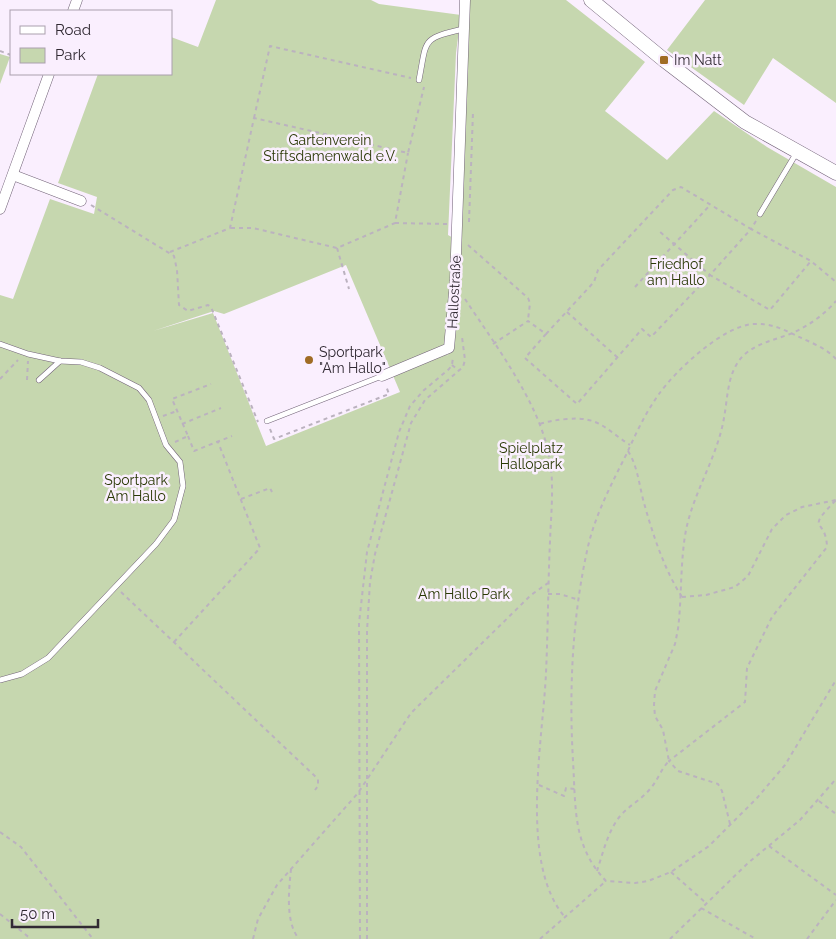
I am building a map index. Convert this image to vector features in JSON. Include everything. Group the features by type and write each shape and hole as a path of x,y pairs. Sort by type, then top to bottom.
{"main road":[{"path":"591,0 664,60 745,122 836,173"}],"street":[{"name":"Hallostraße","path":"382,376 450,348 457,225 465,0"},
{"path":"0,209 49,75"},
{"path":"13,175 82,201"}],"lane":[{"path":"419,80 426,44 432,38 464,29"},
{"path":"760,214 797,151"},
{"path":"0,344 26,353 60,361 81,362 100,368 139,388 148,400 166,445 180,462 183,486 174,520 166,533 48,658 22,674 0,680"},
{"path":"39,380 60,361"},
{"path":"267,421 382,376"}],"path":[{"path":"230,228 270,46 425,82 408,153 395,223"},
{"path":"254,118 408,153"},
{"path":"760,214 751,229 651,337 642,329 577,404 525,358 594,282 598,270 673,190 681,187 751,229 812,261 836,282"},
{"path":"82,201 170,252 176,262 179,305 188,311 208,305 211,307 259,424 267,421 274,439 389,394 382,376"},
{"path":"635,287 710,205"},
{"path":"170,252 230,228 253,228 337,248 395,223 457,225"},
{"path":"659,231 710,275 770,310 812,261"},
{"path":"466,243 528,298 530,303 528,321"},
{"path":"337,248 349,290"},
{"path":"462,304 462,296 528,399 540,424 549,452 551,481 546,672 537,813 543,874 551,896 564,916"},
{"path":"730,824 722,791 718,784 678,771 669,761 663,730 656,716 654,704 655,691 675,644 682,597 686,531 695,499 718,445 728,389 736,366 744,355 758,345 792,334 822,315 836,301"},
{"path":"566,312 618,358"},
{"path":"528,321 546,334"},
{"path":"493,344 528,321"},
{"path":"836,359 819,346 776,327 753,324 739,326 724,334 665,385 630,445 593,529 579,600 573,656 571,707 575,789 582,846 588,861 606,881 635,884 671,872 709,846 757,798 784,765 836,680"},
{"path":"367,939 367,631 370,582 375,554 411,423 425,400 459,371 465,360 462,332"},
{"path":"450,348 452,365 459,371"},
{"path":"0,379 26,353"},
{"path":"26,353 27,380"},
{"path":"360,939 358,793 359,623 367,552 399,432 410,406 423,391 452,365"},
{"path":"211,384 172,399 182,424 194,451 232,436"},
{"path":"182,424 221,408"},
{"path":"155,420 177,411"},
{"path":"540,424 549,421 585,417 599,423 630,445"},
{"path":"166,445 188,436"},
{"path":"174,642 260,548 218,442"},
{"path":"628,451 633,460 646,510 671,579 682,597"},
{"path":"241,499 270,488 272,492"},
{"path":"682,597 706,596 735,587 748,576 772,529 786,515 802,506 836,500"},
{"path":"597,871 610,835 621,815 646,794 657,780 662,768 745,702 747,668 772,617 827,547 818,518 836,500"},
{"path":"253,939 258,919 267,900 291,867 358,793 411,713 531,595 548,583"},
{"path":"115,587 318,779 318,786 315,790"},
{"path":"548,594 560,594 579,600"},
{"path":"670,939 706,903 819,801 835,783 836,779"},
{"path":"539,785 564,796 566,788 575,789"},
{"path":"819,801 836,814"},
{"path":"0,832 21,847 93,939"},
{"path":"768,846 836,895"},
{"path":"291,867 289,888 292,926 299,939"},
{"path":"671,872 706,903"},
{"path":"540,939 606,881"},
{"path":"807,939 836,900"},
{"path":"701,908 756,939"},
{"path":"0,914 31,939"}],"green space":[{"path":"216,0 371,0 379,4 461,15 456,53 448,235 455,239 451,336 447,356 451,347 469,0 566,0 645,62 605,111 667,160 714,111 767,147 836,187 836,939 0,939 0,295 13,299 50,199 94,214 97,197 58,183 98,75 172,75 172,37 198,47","holes":["346,265 400,392 266,446 213,313 153,331 214,311 224,314"]},
{"path":"705,0 836,0 836,103 773,58 744,105 667,50"},
{"path":"0,54 10,57 0,84"}],"place":[{"name":"Im Natt","path":"664,60"},
{"name":"Sportpark \"Am Hallo\"","path":"309,360"}],"park label":[{"name":"Gartenverein Stiftsdamenwald e.V.","path":"330,148"},
{"name":"Friedhof am Hallo","path":"676,272"},
{"name":"Spielplatz Hallopark","path":"531,456"},
{"name":"Sportpark Am Hallo","path":"136,488"},
{"name":"Am Hallo Park","path":"464,594"}]}
